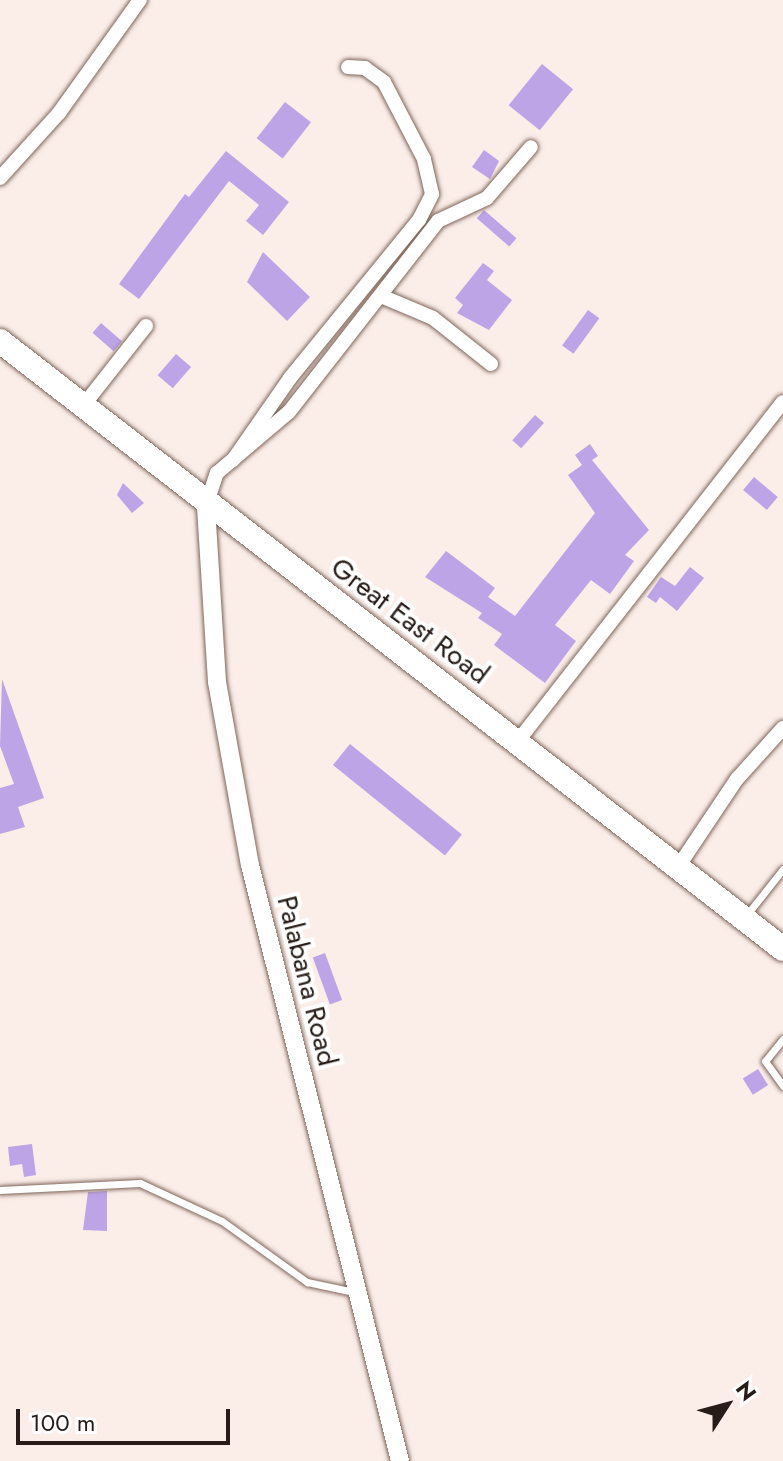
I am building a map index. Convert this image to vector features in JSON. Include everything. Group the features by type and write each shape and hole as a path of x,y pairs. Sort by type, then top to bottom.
{"highway":[{"name":"Great East Road","path":"0,341 206,507 518,741 783,949"}],"street":[{"path":"0,178 59,113 140,0"},
{"path":"233,460 282,388 419,220 432,194 424,159 384,82 365,68 348,67"},
{"path":"206,507 217,473 289,412 438,221 487,198 531,147"},
{"path":"381,296 433,318 491,364"},
{"path":"83,406 146,326"},
{"path":"518,741 783,402"},
{"name":"Palabana Road","path":"206,507 217,682 236,795 400,1461"},
{"path":"678,867 737,779 783,728"}],"lane":[{"path":"744,918 783,869"},
{"path":"783,1039 765,1061 783,1086"},
{"path":"0,1190 140,1183 222,1221 307,1282 357,1292"}],"building":[{"path":"542,64 573,89 540,130 509,105"},
{"path":"285,102 311,122 283,159 257,138"},
{"path":"484,150 499,161 490,179 472,167"},
{"path":"226,151 289,202 263,235 246,221 259,205 229,181 139,299 119,284 185,194 189,197"},
{"path":"484,210 516,238 509,247 477,218"},
{"path":"263,252 310,297 287,321 247,282"},
{"path":"483,263 494,271 487,280 512,300 489,330 457,313 463,305 455,298"},
{"path":"588,310 599,318 573,354 562,346"},
{"path":"101,323 122,341 114,351 92,333"},
{"path":"176,354 191,367 173,388 158,375"},
{"path":"535,415 544,423 521,448 512,440"},
{"path":"590,444 598,456 592,460 649,530 625,555 634,561 610,594 591,580 555,625 576,641 545,683 494,645 502,634 478,618 482,613 425,577 446,551 495,588 488,597 515,616 595,513 568,475 582,465 575,455"},
{"path":"754,477 778,497 767,510 743,490"},
{"path":"123,483 144,503 132,513 117,495"},
{"path":"690,567 704,578 677,611 660,597 656,603 647,597 661,577 675,586"},
{"path":"2,679 44,798 18,807 25,827 0,834 0,788 14,784 0,746"},
{"path":"350,744 462,835 445,856 333,765"},
{"path":"325,953 342,1000 330,1004 313,957"},
{"path":"758,1069 768,1085 753,1095 743,1079"},
{"path":"32,1144 36,1175 24,1177 22,1164 10,1166 8,1147"},
{"path":"107,1191 107,1231 83,1230 88,1192"}]}
